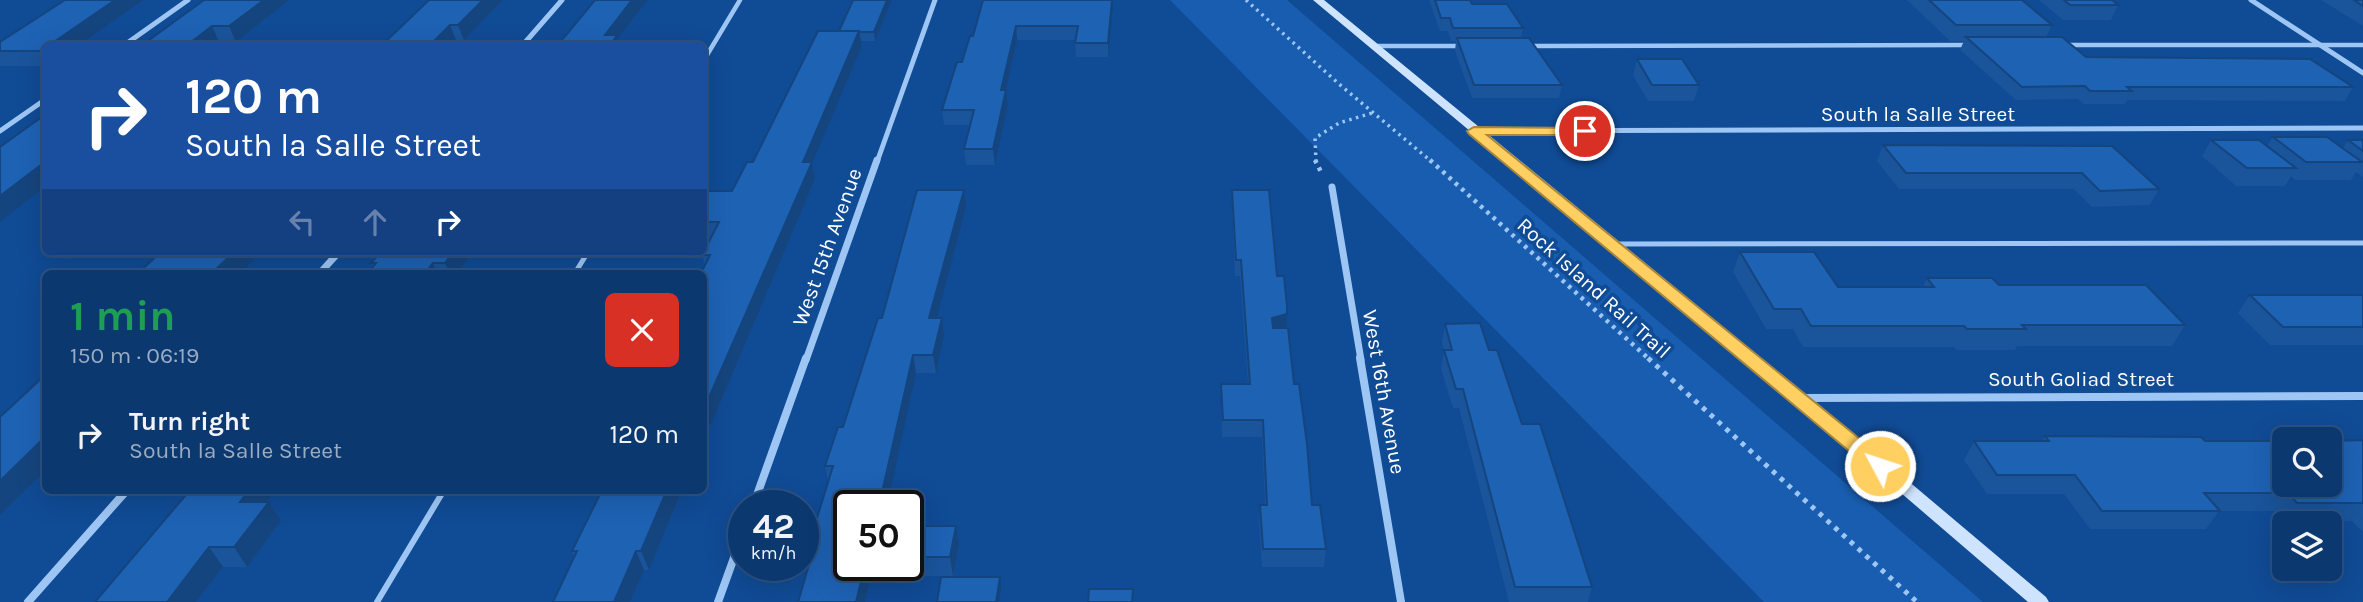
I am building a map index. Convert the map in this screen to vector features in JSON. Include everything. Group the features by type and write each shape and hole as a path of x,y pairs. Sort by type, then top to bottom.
{"main road":[{"path":"1318,0 1800,398 2040,602"}],"street":[{"path":"129,42 188,0"},
{"path":"525,42 562,0"},
{"name":"West 15th Avenue","path":"758,490 935,0"},
{"path":"2251,0 2363,73"},
{"path":"0,131 42,102"},
{"name":"South la Salle Street","path":"1474,131 2363,128"},
{"name":"West 16th Avenue","path":"1332,187 1401,602"},
{"path":"323,270 335,256"},
{"name":"South Goliad Street","path":"1800,398 2363,396"},
{"path":"28,602 123,494"},
{"path":"718,602 728,574"}],"lane":[{"path":"707,55 740,0"},
{"path":"1527,46 1972,45"},
{"path":"2056,45 2363,45"},
{"path":"1373,46 1471,46"},
{"path":"1612,244 2363,243"},
{"path":"377,602 442,494"}],"path":[{"name":"Rock Island Rail Trail","path":"1246,0 1373,113 1399,132 1917,602"},
{"path":"1332,187 1315,164 1315,138 1339,123 1373,113"}],"shaded area":[{"path":"1170,0 1287,0 1983,602 1764,602"}],"building":[{"path":"65,0 115,0 54,42 42,42 40,51 0,51 0,42"},
{"path":"204,0 264,0 229,26 212,26 191,42 146,42"},
{"path":"429,0 483,0 458,25 450,25 433,42 385,42"},
{"path":"595,0 632,0 605,35 617,35 613,42 560,42"},
{"path":"853,0 887,0 874,32 839,31"},
{"path":"983,0 1112,0 1108,43 1075,43 1078,26 1016,26 1001,90 1006,90 993,149 964,149 974,110 942,110 957,62 962,62 970,36 973,36"},
{"path":"1435,0 1507,4 1523,28 1453,28 1450,18 1441,18"},
{"path":"1929,0 2022,0 2052,25 1956,25"},
{"path":"2064,0 2112,0 2118,5 2070,5"},
{"path":"818,31 859,31 803,162 812,162 707,402 707,270 702,270 710,255 707,255 707,245 719,222 707,222 707,191 732,191 747,162 753,162"},
{"path":"1966,37 2062,37 2086,57 2310,59 2353,87 2127,87 2132,91 2090,91 2085,86 2022,87"},
{"path":"1457,38 1529,38 1562,85 1474,85"},
{"path":"1637,59 1682,59 1699,85 1652,85"},
{"path":"42,117 42,164 0,196 0,147"},
{"path":"2273,137 2327,137 2362,162 2306,162"},
{"path":"2211,140 2259,140 2296,168 2247,168"},
{"path":"2348,140 2363,140 2363,151"},
{"path":"1883,145 2112,146 2159,189 2100,191 2082,173 1906,173"},
{"path":"917,190 964,190 929,318 942,318 933,355 913,355 883,490 833,490 833,581 861,581 856,602 798,602 804,581 819,581 819,512 833,466 825,466 838,427 843,427 878,318 882,318"},
{"path":"1232,190 1269,190 1277,276 1284,276 1287,307 1287,314 1272,318 1273,328 1288,328 1294,384 1299,384 1312,505 1320,505 1326,549 1263,549 1260,505 1267,505 1263,420 1223,420 1221,384 1250,384 1241,260 1236,260"},
{"path":"1740,252 1814,252 1838,287 1934,287 1927,278 1992,278 1999,285 2146,285 2185,325 2022,325 2026,329 1967,329 1964,326 1811,326 1801,309 1774,309"},
{"path":"157,256 230,256 215,270 141,270"},
{"path":"377,256 450,256 445,263 433,263 427,270 370,270 376,263 371,263"},
{"path":"2250,295 2363,295 2363,327 2283,327"},
{"path":"1480,323 1489,350 1497,350 1522,424 1540,424 1592,587 1515,587 1463,389 1456,389 1444,350 1452,350 1445,324"},
{"path":"42,378 42,440 0,481 0,417"},
{"path":"2045,436 2201,437 2205,441 2272,441 2272,493 2204,493 2220,511 2102,511 2075,475 1997,475 1974,441 2049,441"},
{"path":"2363,440 2363,503 2297,503 2292,497 2342,497 2342,441"},
{"path":"187,494 246,494 240,502 269,502 234,547 209,547 167,602 95,602"},
{"path":"600,494 665,494 641,551 636,551 614,602 553,602 577,551 572,551"},
{"path":"924,526 956,526 950,557 924,557"},
{"path":"941,577 1000,577 996,602 937,602"},
{"path":"1089,589 1133,589 1132,602 1088,602"}],"route":[{"path":"1585,131 1474,131 1880,466"}]}
